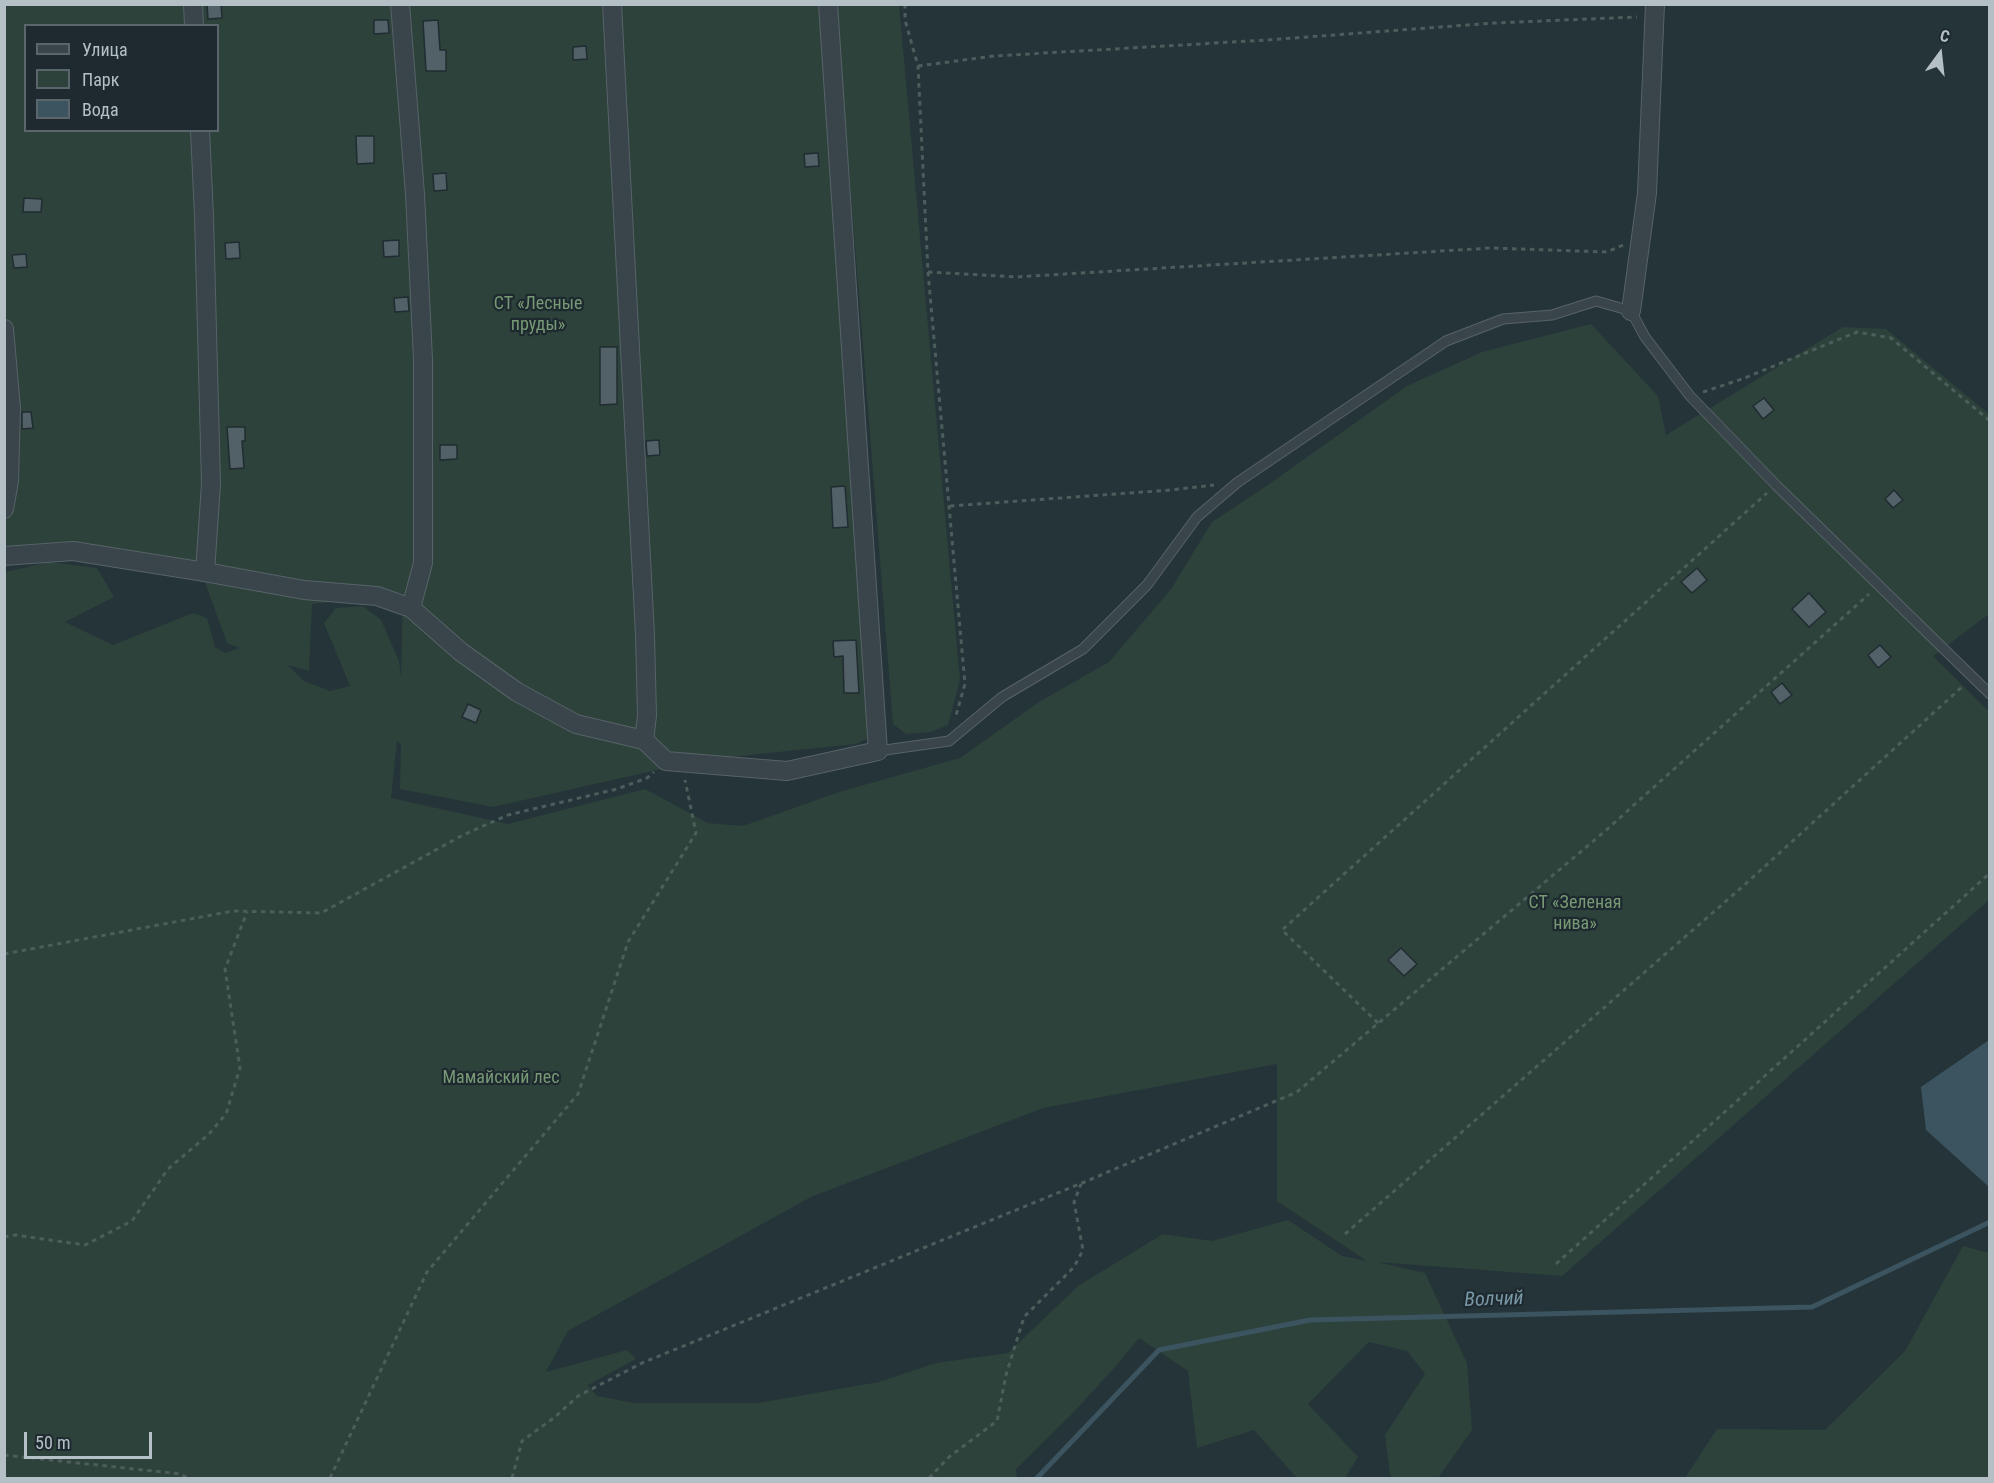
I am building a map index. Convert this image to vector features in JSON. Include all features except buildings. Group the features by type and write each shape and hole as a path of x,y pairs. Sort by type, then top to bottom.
{"street":[{"path":"193,4 194,24"},
{"path":"400,4 415,194 423,359 423,563 411,608"},
{"path":"612,4 645,635 647,716 644,740"},
{"path":"4,556 73,551 304,590 377,596 411,608 461,652 517,692 576,724 644,740 674,763 787,771 878,751 828,4"},
{"path":"1631,311 1647,193 1655,10"},
{"path":"200,132 211,484 206,572"},
{"path":"4,329 11,408 9,481 4,509"}],"lane":[{"path":"878,751 949,741 1002,697 1083,649 1147,585 1197,517 1238,482 1446,341 1503,319 1552,315 1596,301 1631,311 1645,338 1690,396 1776,485 1989,694"}],"path":[{"path":"904,4 905,20 918,66 928,272 965,684 949,741"},
{"path":"918,66 994,56 1267,40 1655,10"},
{"path":"928,272 1016,277 1491,248 1607,252 1641,237"},
{"path":"1690,396 1742,379 1857,332 1891,338 1989,421"},
{"path":"950,506 1171,490 1238,482"},
{"path":"1378,1023 1282,930 1776,485"},
{"path":"512,1479 522,1441 555,1417 578,1396 642,1363 1082,1184 1297,1092 1604,832 1879,585"},
{"path":"1345,1234 1741,888 1973,677"},
{"path":"4,954 232,911 321,913 472,831 508,815 616,789 647,778 674,763 696,833 627,942 578,1094 427,1272 330,1479"},
{"path":"1556,1264 1989,873"},
{"path":"4,1237 15,1235 85,1245 132,1221 168,1168 209,1134 226,1114 240,1068 225,969 247,911"},
{"path":"929,1479 949,1457 997,1421 1006,1375 1024,1317 1074,1267 1083,1250 1074,1202 1082,1184"},
{"path":"4,1455 181,1474 187,1479"}],"green space":[{"path":"5,5 823,5 883,731 856,744 701,760 493,807 400,789 401,744 397,741 391,798 508,824 645,789 708,823 743,826 839,792 960,758 1039,702 1109,662 1171,589 1212,522 1407,386 1482,352 1591,324 1658,396 1666,435 1843,327 1886,329 1989,414 1989,614 1933,656 1989,712 1989,900 1562,1276 1377,1262 1425,1273 1467,1363 1472,1430 1438,1478 1393,1478 1390,1475 1385,1435 1425,1374 1407,1351 1369,1342 1308,1404 1358,1457 1345,1478 1297,1478 1254,1430 1197,1448 1188,1371 1139,1338 1072,1414 1016,1469 1017,1478 5,1478 5,572 50,562 97,568 114,597 65,622 113,645 193,613 207,618 215,647 225,653 240,648 227,643 198,563 5,555","holes":["403,593 401,677 399,661 381,620 363,606 336,608 324,623 350,686 330,691 304,681 288,665 309,671 312,604","1277,1064 1277,1201 1367,1261 1342,1256 1288,1220 1212,1241 1163,1234 1078,1286 1008,1353 936,1363 879,1382 758,1403 634,1403 597,1396 588,1385 636,1359 627,1350 546,1372 568,1331 811,1197 1043,1108"]},
{"path":"836,5 899,5 960,680 948,725 931,732 906,734 893,724"},
{"path":"1963,1246 1989,1253 1989,1478 1685,1478 1717,1429 1825,1430 1905,1351"}],"water":[{"path":"1989,1040 1989,1187 1926,1130 1921,1087"}],"waterway":[{"name":"Волчий","path":"1037,1478 1159,1350 1310,1320 1812,1307 1990,1222"}],"park label":[{"name":"СТ «Лесные пруды»","path":"538,314"},
{"name":"СТ «Зеленая нива»","path":"1575,913"},
{"name":"Мамайский лес","path":"501,1078"}]}
